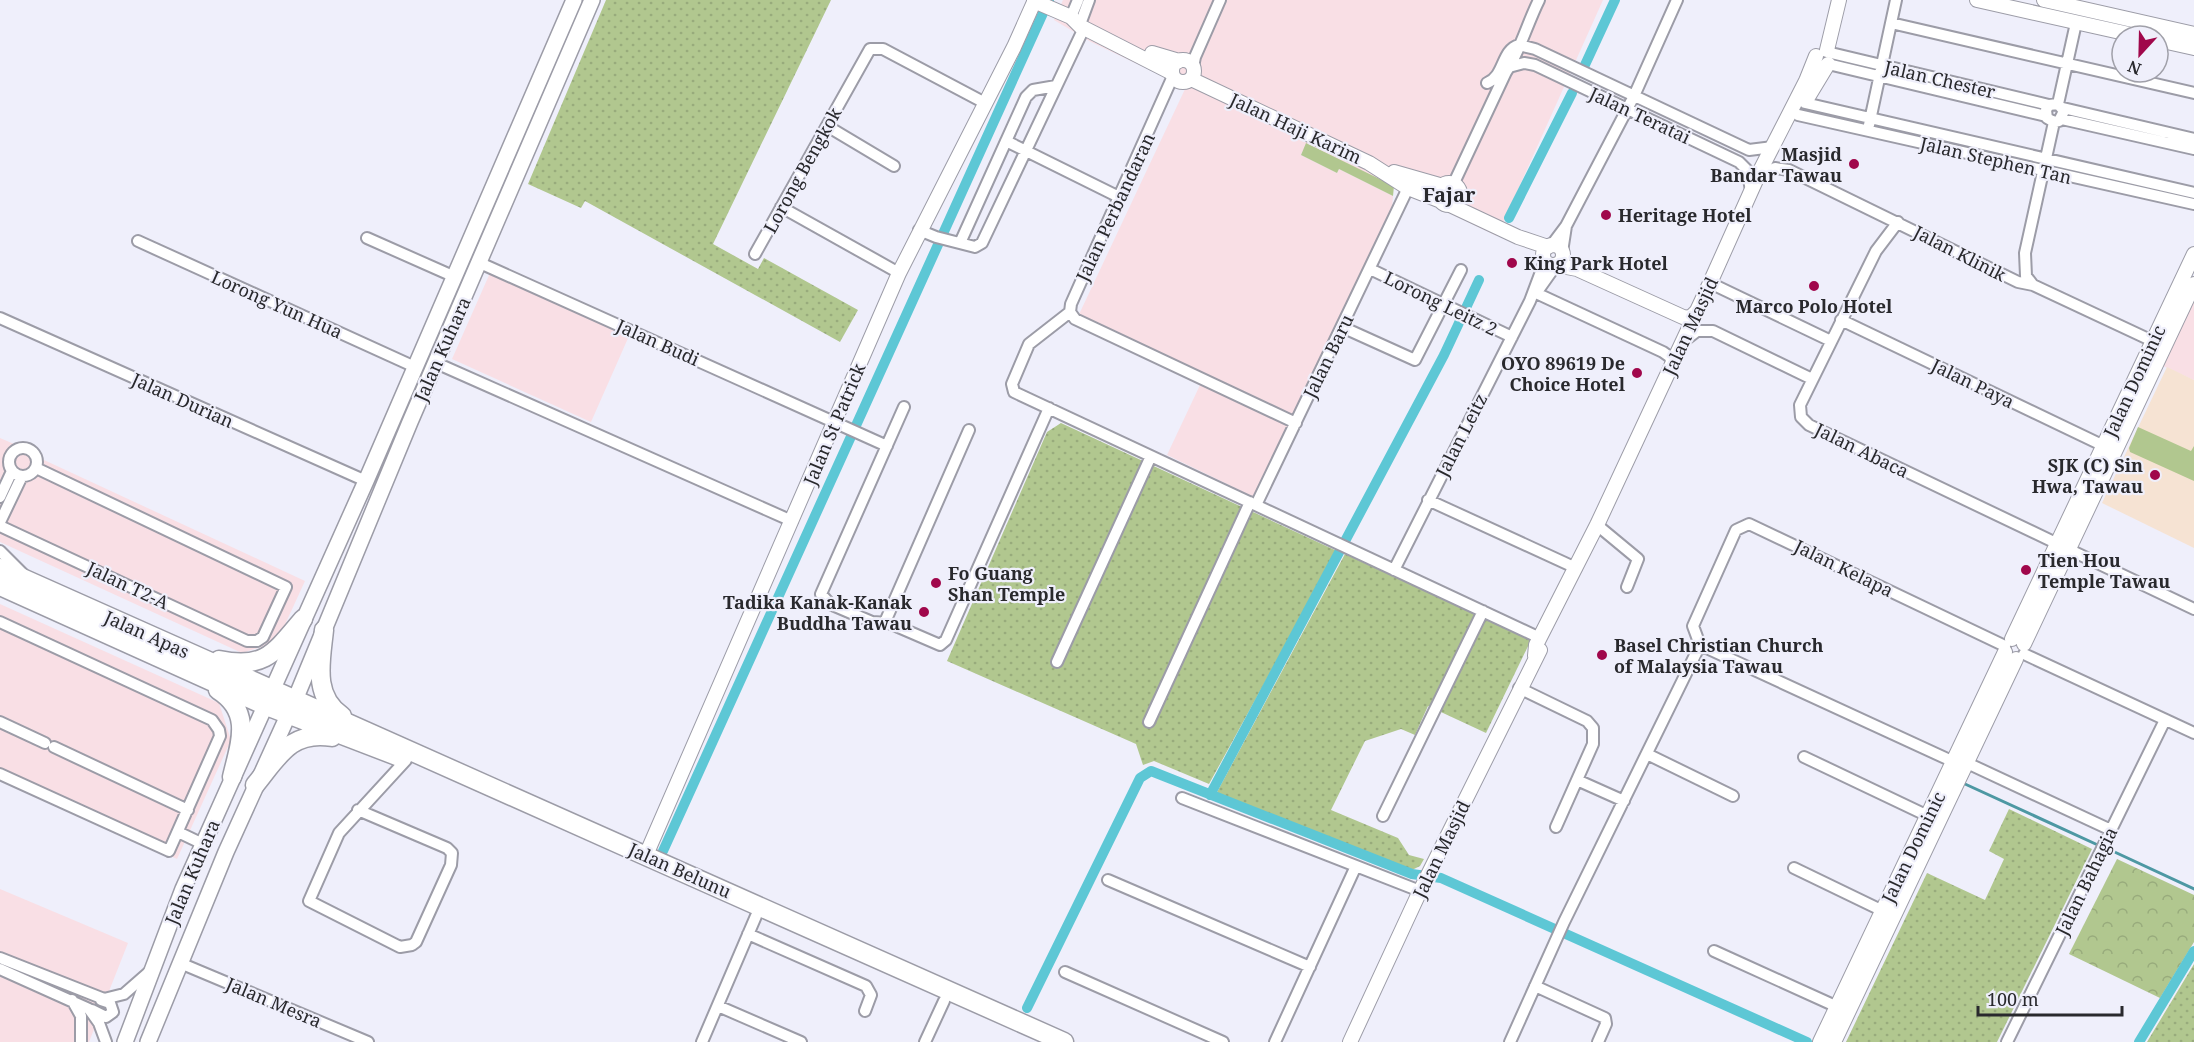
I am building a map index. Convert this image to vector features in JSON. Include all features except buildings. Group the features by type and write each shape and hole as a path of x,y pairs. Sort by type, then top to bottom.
{"highway":[{"name":"Jalan Apas","path":"0,568 184,660 292,707"},
{"name":"Jalan Apas","path":"0,586 184,660"},
{"path":"184,660 253,663 276,652 303,619"},
{"path":"324,630 320,668 326,700 360,735"},
{"path":"184,660 236,705 242,727 232,777"},
{"name":"Jalan Belunu","path":"292,707 646,855 1064,1042"},
{"path":"255,785 283,750 294,741 308,735 360,735"},
{"name":"Jalan Belunu","path":"360,735 406,760 1035,1042"}],"main road":[{"name":"Jalan Kuhara","path":"124,1042 203,844 366,481 574,0"},
{"name":"Jalan Kuhara","path":"148,1042 255,785 292,707 436,363 592,0"},
{"path":"542,74 555,69 577,35"}],"street":[{"name":"Jalan Perbandaran","path":"1070,312 1071,304 1163,102 1200,44 1220,0"},
{"path":"1445,203 1439,192 1452,188 1509,67 1523,46 1525,30 1539,0"},
{"name":"Jalan Leitz","path":"1395,570 1428,500 1533,297 1566,226 1634,96 1677,0"},
{"name":"Jalan Masjid","path":"1534,656 1540,638 1597,525 1683,342 1746,206 1751,190 1825,56 1839,0"},
{"path":"1868,131 1896,0"},
{"path":"1977,0 2110,30"},
{"path":"2044,0 2086,5 2194,34"},
{"path":"2069,3 2070,14 2087,19 2102,28"},
{"path":"1041,4 1081,10 1183,72"},
{"name":"Jalan St Patrick","path":"646,855 899,273 985,103 1041,4"},
{"path":"919,230 939,238 975,247 982,243 1056,86 1081,10"},
{"path":"1891,23 2194,93"},
{"path":"2033,285 2026,276 2025,253 2076,23"},
{"path":"2170,43 2194,48"},
{"path":"1488,83 1497,77 1510,50 1523,46"},
{"name":"Jalan Teratai","path":"1523,46 1749,150 1763,151 1773,147"},
{"name":"Lorong Bengkok","path":"755,254 868,52 876,47 985,103"},
{"path":"1746,206 1753,200 1802,109 1825,56"},
{"name":"Jalan Chester","path":"1825,56 2055,112 2194,149"},
{"name":"Jalan Teratai","path":"1509,67 1524,63 1535,65 1739,162 1747,170 1751,190"},
{"name":"Jalan Haji Karim","path":"1183,72 1222,94 1369,163"},
{"path":"960,243 1029,93 1056,86"},
{"name":"Jalan Stephen Tan","path":"1802,109 1871,118 2194,204"},
{"name":"Jalan Stephen Tan","path":"1802,109 1868,131 2194,193"},
{"name":"Jalan Chester","path":"2055,112 2194,139"},
{"path":"827,126 894,166"},
{"path":"1006,141 1119,197"},
{"path":"1369,163 1408,188 1452,188"},
{"path":"1369,163 1424,188 1445,203 1683,317 1690,318 1697,311"},
{"name":"Jalan Klinik","path":"1767,172 1775,168 1789,170 2005,276 2033,285 2159,344"},
{"name":"Jalan Baru","path":"1149,722 1408,188"},
{"path":"1400,207 1424,188"},
{"path":"1452,188 1474,216"},
{"path":"781,207 899,273"},
{"path":"1876,251 1883,221 1879,213"},
{"path":"1876,251 1898,222"},
{"path":"367,238 455,277"},
{"name":"Lorong Yun Hua","path":"138,241 415,367"},
{"name":"Jalan Abaca","path":"1876,251 1800,405 1804,422 2194,609"},
{"path":"2005,276 2016,270 2025,253"},
{"name":"Jalan Dominic","path":"1829,1038 2159,344 2194,254"},
{"name":"Jalan Budi","path":"480,263 887,446"},
{"name":"Lorong Leitz 2","path":"1370,268 1512,337"},
{"path":"1342,327 1415,360 1461,270"},
{"path":"1710,283 1831,341"},
{"name":"Jalan Dominic","path":"2064,547 2104,446 2194,284"},
{"path":"1533,297 1663,352 1670,357 1672,365"},
{"path":"1296,423 1087,325 1075,319 1070,312 1029,344 1012,384 1014,392 1540,638"},
{"name":"Jalan Durian","path":"0,318 366,481"},
{"name":"Jalan Paya","path":"1842,321 2104,446"},
{"path":"1683,342 1697,331 1713,331 1812,379"},
{"path":"436,363 792,521"},
{"path":"904,407 821,594 830,604 872,622 885,622 937,644 945,642 1049,408"},
{"path":"885,622 969,430"},
{"path":"28,448 37,459 36,468 30,475 17,474 5,456 15,450 28,448"},
{"path":"1057,662 1151,456"},
{"name":"Jalan T2-A","path":"0,524 247,641 257,641 263,637 286,587 36,468"},
{"path":"0,497 17,474"},
{"path":"0,524 17,474"},
{"path":"1428,500 1576,568"},
{"name":"Jalan Kelapa","path":"1700,645 1693,626 1736,530 1749,524 2194,733"},
{"path":"1597,525 1638,559 1627,586"},
{"path":"0,551 30,581"},
{"name":"Jalan Masjid","path":"1350,1042 1534,656 1560,608 1563,595"},
{"path":"1383,816 1483,611"},
{"path":"0,622 212,720 220,736 169,851 0,774"},
{"path":"1510,1042 1564,922 1700,645 2110,833"},
{"path":"1519,688 1587,721 1593,728 1593,744 1556,826"},
{"name":"Jalan Bahagia","path":"2007,1042 2165,720"},
{"path":"0,722 188,810"},
{"path":"1647,754 1732,796"},
{"path":"1804,757 1928,816"},
{"path":"358,810 447,848 452,853 451,865 416,942 412,945 400,947 309,901 339,833 358,810 406,760"},
{"name":"Jalan Dominic","path":"1842,1009 1882,911 1928,816 1960,763"},
{"path":"1577,780 1624,801"},
{"path":"1182,798 1356,866 1422,888"},
{"path":"178,832 203,844"},
{"path":"1275,1042 1356,866"},
{"path":"1794,868 1882,911"},
{"path":"1108,880 1310,967"},
{"path":"702,1042 756,916"},
{"path":"748,934 866,986 871,995 865,1011"},
{"path":"1714,951 1842,1009"},
{"path":"0,958 110,1003 113,1012 106,1017 71,999 0,969"},
{"name":"Jalan Mesra","path":"180,963 368,1042"},
{"path":"98,998 109,999 124,994 142,980 154,965"},
{"path":"1065,972 1223,1042"},
{"path":"1535,986 1605,1018 1606,1024 1598,1042"},
{"path":"71,999 81,1016 81,1042"},
{"path":"925,1042 944,1000"},
{"path":"718,1006 801,1042"},
{"path":"89,1009 99,1023 106,1042"}],"shaded area":[{"path":"1063,0 1603,0 1497,236 1306,144 1301,155 1337,173 1339,169 1393,196 1392,208 1254,497 1167,455 1200,385 1074,325 1186,87 1091,42 1054,20"},
{"path":"490,273 629,336 591,422 452,359"},
{"path":"2194,299 2194,380 2163,366"},
{"name":"SJK (C) Sin Hwa, Tawau","path":"2167,367 2194,380 2194,548 2102,503"},
{"path":"0,438 14,444 32,445 44,460 305,581 277,642 242,653 0,542"},
{"path":"0,604 219,703 231,740 177,859 0,780"},
{"path":"0,889 128,943 89,1042 0,1042"}],"green space":[{"path":"606,0 831,0 713,244 758,269 764,258 858,310 840,342 585,201 581,208 528,184"},
{"path":"1306,143 1394,186 1393,196 1339,169 1337,173 1301,155"},
{"path":"1061,423 1337,551 1209,784 1154,761 1143,765 1136,744 947,661 1047,432"},
{"path":"2138,427 2191,451 2194,446 2194,481 2130,452 2129,448"},
{"path":"1345,554 1531,640 1486,733 1428,706 1415,735 1401,729 1365,741 1331,810 1398,838 1409,855 1424,859 1420,866 1412,870 1216,794"},
{"path":"2009,809 2092,849 1997,1042 1846,1042 1927,873 1985,900 2004,859 1989,851"},
{"path":"2117,859 2194,895 2194,942 2160,998 2069,954"},
{"path":"2194,964 2194,1042 2147,1042"}],"waterway":[{"path":"663,851 1049,0"},
{"path":"1584,67 1615,0"},
{"path":"1509,218 1572,93"},
{"path":"1210,795 1444,355 1479,280"},
{"path":"1027,1008 1140,778 1151,771 1412,874 1441,878 1807,1042"},
{"path":"1965,784 2100,846"},
{"path":"2106,848 2194,889"},
{"path":"2139,1042 2194,951"}],"place":[{"name":"Masjid Bandar Tawau","path":"1854,164"},
{"name":"Heritage Hotel","path":"1606,215"},
{"name":"King Park Hotel","path":"1512,263"},
{"name":"Marco Polo Hotel","path":"1814,286"},
{"name":"OYO 89619 De Choice Hotel","path":"1637,373"},
{"name":"SJK (C) Sin Hwa, Tawau","path":"2155,475"},
{"name":"Tien Hou Temple Tawau","path":"2026,570"},
{"name":"Fo Guang Shan Temple","path":"936,583"},
{"name":"Tadika Kanak-Kanak Buddha Tawau","path":"924,612"},
{"name":"Basel Christian Church of Malaysia Tawau","path":"1602,655"}],"district":[{"name":"Fajar","path":"1449,194"}]}
